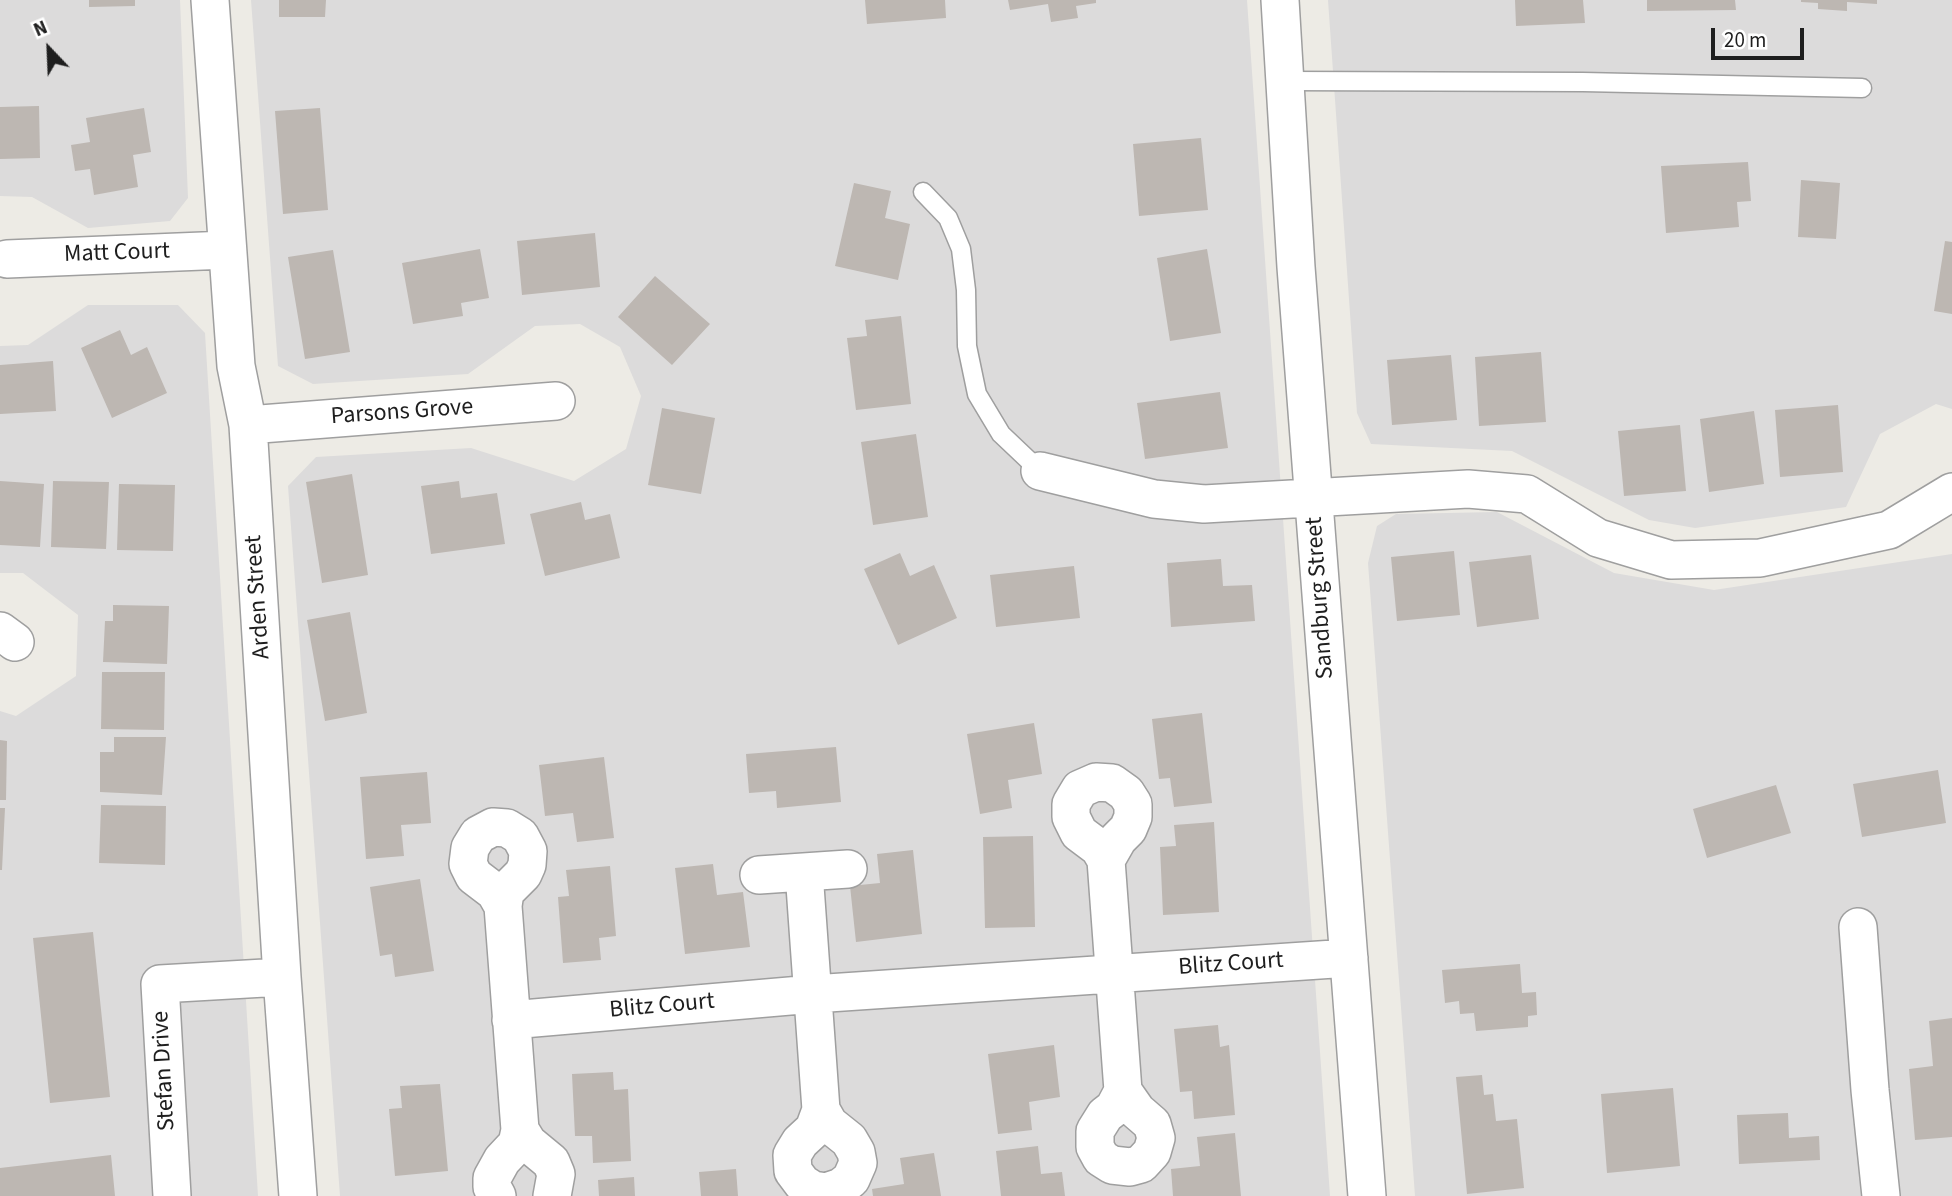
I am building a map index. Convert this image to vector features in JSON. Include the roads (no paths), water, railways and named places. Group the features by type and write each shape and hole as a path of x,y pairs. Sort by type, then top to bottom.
{"street":[{"name":"Arden Street","path":"210,0 236,366 248,425 282,977 299,1196"},
{"name":"Sandburg Street","path":"1280,0 1296,267 1367,1196"},
{"name":"Matt Court","path":"7,259 227,250"},
{"name":"Parsons Grove","path":"248,425 556,401"},
{"path":"1040,471 1154,499 1204,504 1468,489 1527,494 1598,538 1671,560 1760,558 1889,530 1952,492"},
{"path":"1106,860 1123,1091"},
{"path":"760,875 848,869"},
{"path":"804,872 821,1110"},
{"path":"497,1196 492,1187 492,1178 502,1160 517,1144 520,1130 503,906"},
{"path":"1858,927 1881,1196"},
{"name":"Blitz Court","path":"511,1020 813,994 1349,958"},
{"name":"Stefan Drive","path":"172,1196 160,984 282,977"},
{"path":"520,1130 528,1143 551,1162 556,1174 552,1196"}],"lane":[{"path":"1286,81 1583,82 1862,88"},
{"path":"923,192 948,218 961,249 966,290 967,346 977,394 1001,434 1040,471"}]}
